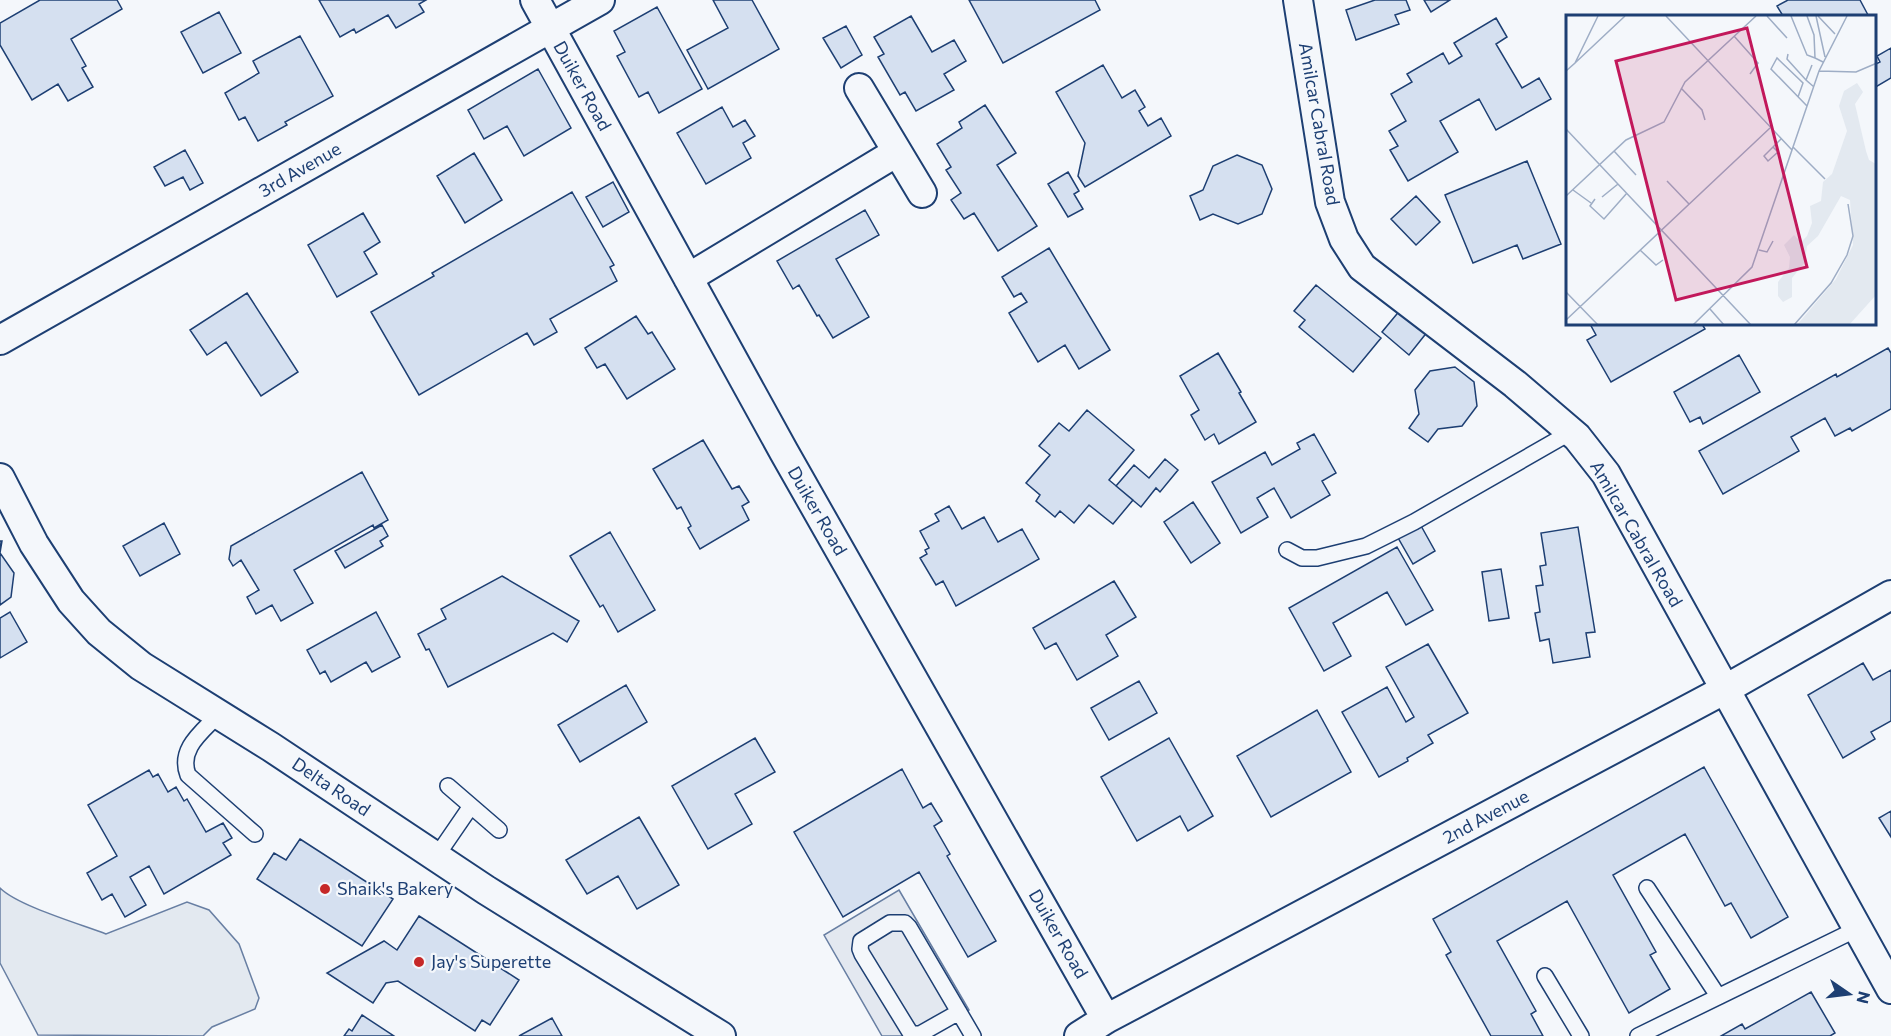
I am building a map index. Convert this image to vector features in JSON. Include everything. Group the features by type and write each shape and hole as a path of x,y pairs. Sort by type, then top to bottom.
{"street":[{"name":"Duiker Road","path":"535,0 784,452 1106,1019"},
{"name":"3rd Avenue","path":"0,340 600,0"},
{"name":"Amilcar Cabral Road","path":"1298,0 1330,202 1344,239 1362,267 1515,384 1577,437 1606,474 1891,989"},
{"path":"858,88 922,193"},
{"path":"688,278 897,152"},
{"name":"Delta Road","path":"0,478 34,544 70,601 99,632 141,666 271,747 436,857 721,1036"},
{"name":"2nd Avenue","path":"1079,1036 1106,1019 1724,690 1891,596"}],"lane":[{"path":"1287,550 1302,558 1317,558 1366,546 1414,522 1571,432"},
{"path":"218,715 188,747 184,765 188,775 255,834"},
{"path":"448,786 499,830"},
{"path":"436,857 471,806"},
{"path":"1647,888 1719,996"},
{"path":"959,1012 920,1034 911,1034 862,954 861,942 890,923 905,923 909,927 959,1012 973,1036"},
{"path":"1638,1036 1857,929"},
{"path":"1545,976 1581,1036"}],"shaded area":[{"path":"0,888 35,908 106,934 187,902 209,910 239,944 259,998 255,1009 212,1027 203,1036 38,1035 0,963"},
{"path":"899,890 969,1010 924,1036 882,1036 824,935"}],"building":[{"path":"40,0 117,0 122,9 71,39 86,66 82,68 93,87 68,101 58,84 32,100 0,45 0,23"},
{"path":"319,0 426,0 419,4 424,12 396,28 388,15 356,33 354,29 340,37"},
{"path":"713,0 752,0 779,49 708,89 687,50 728,28"},
{"path":"969,0 1095,0 1100,10 1003,63"},
{"path":"1375,0 1406,0 1410,10 1395,15 1399,24 1356,40 1346,10"},
{"path":"1424,0 1450,0 1431,12"},
{"path":"1788,0 1860,0 1868,15 1782,15 1777,6"},
{"path":"657,7 702,89 659,113 648,92 639,97 617,56 625,52 614,31"},
{"path":"219,12 241,53 203,73 181,32"},
{"path":"911,16 932,52 954,40 966,61 944,74 954,90 916,111 905,92 900,95 878,57 884,54 874,37"},
{"path":"1496,18 1507,37 1496,44 1522,88 1539,78 1551,99 1496,130 1479,99 1440,121 1458,152 1408,181 1390,150 1398,146 1389,131 1406,121 1391,94 1412,82 1407,74 1443,53 1449,64 1462,56 1454,43"},
{"path":"846,26 862,55 841,68 823,38"},
{"path":"300,36 333,96 285,122 287,125 258,141 245,117 239,120 225,93 259,73 253,61"},
{"path":"1891,48 1891,78 1876,87 1876,64 1880,62 1877,56"},
{"path":"1103,65 1122,98 1135,90 1145,107 1139,111 1148,126 1161,118 1171,136 1085,187 1078,176 1085,143 1056,92"},
{"path":"538,69 571,128 524,156 507,126 484,139 468,110"},
{"path":"985,105 1016,153 997,165 1037,226 998,251 974,213 964,219 951,200 961,193 946,170 951,167 937,144 962,128 959,122"},
{"path":"722,107 733,127 745,120 755,136 743,143 751,158 706,184 677,133"},
{"path":"185,150 203,183 190,190 183,177 165,186 154,167"},
{"path":"474,153 502,200 465,223 437,176"},
{"path":"1237,155 1262,165 1272,189 1262,214 1238,224 1213,214 1200,220 1190,196 1203,190 1213,166"},
{"path":"1527,161 1561,244 1523,259 1517,245 1473,263 1445,195"},
{"path":"1068,172 1079,191 1074,194 1083,209 1068,217 1048,184"},
{"path":"613,182 629,212 603,227 586,197"},
{"path":"572,192 614,265 610,267 617,281 550,319 557,332 534,345 527,333 419,395 371,312 434,276 432,273"},
{"path":"1416,196 1440,222 1416,245 1391,219"},
{"path":"865,210 879,235 836,259 869,317 833,338 799,285 793,289 777,261"},
{"path":"363,213 380,242 364,252 377,274 337,297 308,245"},
{"path":"1049,248 1110,350 1079,369 1065,345 1038,362 1009,313 1027,302 1021,293 1014,297 1002,277"},
{"path":"1316,285 1381,338 1353,372 1299,327 1305,320 1294,311"},
{"path":"247,293 298,372 261,396 226,342 207,355 190,330"},
{"path":"1401,309 1428,331 1409,355 1382,332"},
{"path":"636,316 648,334 652,332 675,369 627,399 605,364 597,368 585,348"},
{"path":"1591,326 1703,326 1705,329 1611,382 1587,340 1596,335"},
{"path":"1888,348 1891,353 1891,409 1852,431 1850,428 1835,436 1825,418 1791,437 1799,451 1723,494 1699,451 1836,374 1837,377"},
{"path":"1218,353 1256,422 1219,444 1214,434 1205,440 1191,415 1199,410 1180,376"},
{"path":"1739,355 1760,392 1703,424 1700,417 1690,422 1674,392"},
{"path":"1455,367 1474,382 1477,406 1462,426 1438,429 1428,442 1409,428 1419,414 1415,390 1430,371"},
{"path":"1087,410 1134,450 1109,480 1133,500 1113,524 1089,505 1074,523 1060,511 1055,517 1036,501 1040,495 1026,483 1050,455 1039,446 1059,423 1069,431"},
{"path":"1314,434 1336,473 1322,481 1330,495 1291,518 1274,488 1257,498 1268,517 1241,533 1212,482 1265,452 1272,465 1300,449 1297,443"},
{"path":"703,440 732,489 739,486 749,502 742,506 749,520 700,549 688,528 691,526 681,507 677,509 653,469"},
{"path":"1165,459 1178,470 1160,492 1156,488 1141,507 1116,486 1134,465 1149,478"},
{"path":"362,472 388,520 374,528 373,525 294,570 313,603 281,621 272,605 256,614 247,597 259,590 241,560 233,566 229,559 231,546"},
{"path":"1193,502 1220,543 1191,563 1164,522"},
{"path":"949,506 962,529 984,517 998,542 1022,529 1039,559 956,606 943,581 936,585 920,558 927,554 925,550 929,548 920,531 939,521 935,514"},
{"path":"164,523 180,554 140,576 123,546"},
{"path":"1420,524 1435,551 1413,564 1397,536"},
{"path":"382,525 388,536 380,541 383,546 345,568 335,551"},
{"path":"1578,527 1595,632 1586,633 1590,657 1553,663 1549,639 1540,641 1535,613 1540,612 1536,586 1543,585 1540,566 1546,565 1541,533"},
{"path":"610,532 655,610 618,632 603,605 600,607 570,556"},
{"path":"1397,547 1433,610 1406,625 1387,592 1333,623 1351,656 1324,671 1289,608"},
{"path":"0,553 14,573 11,597 0,605"},
{"path":"1501,569 1509,618 1489,621 1482,572"},
{"path":"502,576 579,621 567,642 553,633 448,687 429,649 426,650 418,634 446,619 441,609"},
{"path":"1114,581 1136,617 1106,635 1118,656 1077,680 1056,643 1045,649 1033,628"},
{"path":"10,612 27,642 0,658 0,618"},
{"path":"376,612 400,657 372,672 366,662 331,682 325,671 320,674 307,650"},
{"path":"1428,644 1468,713 1428,735 1433,743 1407,758 1408,761 1379,777 1342,712 1387,687 1406,722 1414,717 1386,667"},
{"path":"1863,663 1873,680 1891,670 1891,721 1871,732 1875,739 1843,758 1808,695"},
{"path":"1139,681 1157,713 1109,740 1091,708"},
{"path":"626,685 647,722 580,762 558,725"},
{"path":"1317,710 1351,772 1271,817 1237,756"},
{"path":"755,738 775,772 735,794 752,824 708,849 672,786"},
{"path":"1169,738 1213,816 1188,831 1180,816 1137,841 1101,777"},
{"path":"1704,767 1788,917 1751,938 1731,903 1725,906 1685,834 1613,875 1656,952 1650,955 1670,989 1629,1013 1567,901 1497,941 1536,1011 1531,1014 1543,1036 1491,1036 1446,955 1451,952 1433,919"},
{"path":"902,769 923,808 931,803 942,821 934,826 950,854 947,856 996,941 968,957 919,872 843,917 794,832"},
{"path":"149,770 153,777 158,774 168,792 176,787 184,801 187,799 206,832 223,823 232,838 223,843 231,855 164,894 149,866 130,877 146,905 125,917 112,894 102,900 87,873 117,856 88,805"},
{"path":"1891,811 1891,837 1879,818"},
{"path":"639,817 679,885 637,909 618,876 587,894 566,860"},
{"name":"Shaik's Bakery","path":"300,839 393,899 362,946 257,879 274,853 286,860"},
{"name":"Jay's Superette","path":"419,916 519,980 490,1025 482,1020 475,1031 398,981 386,983 373,1003 327,973 384,941 397,950"},
{"path":"1811,992 1835,1033 1830,1036 1721,1036 1742,1024 1745,1029"},
{"path":"362,1015 394,1036 344,1036 349,1029 352,1031"},
{"path":"552,1018 562,1036 519,1036"}],"place":[{"name":"Shaik's Bakery","path":"325,889"},
{"name":"Jay's Superette","path":"419,962"}]}
